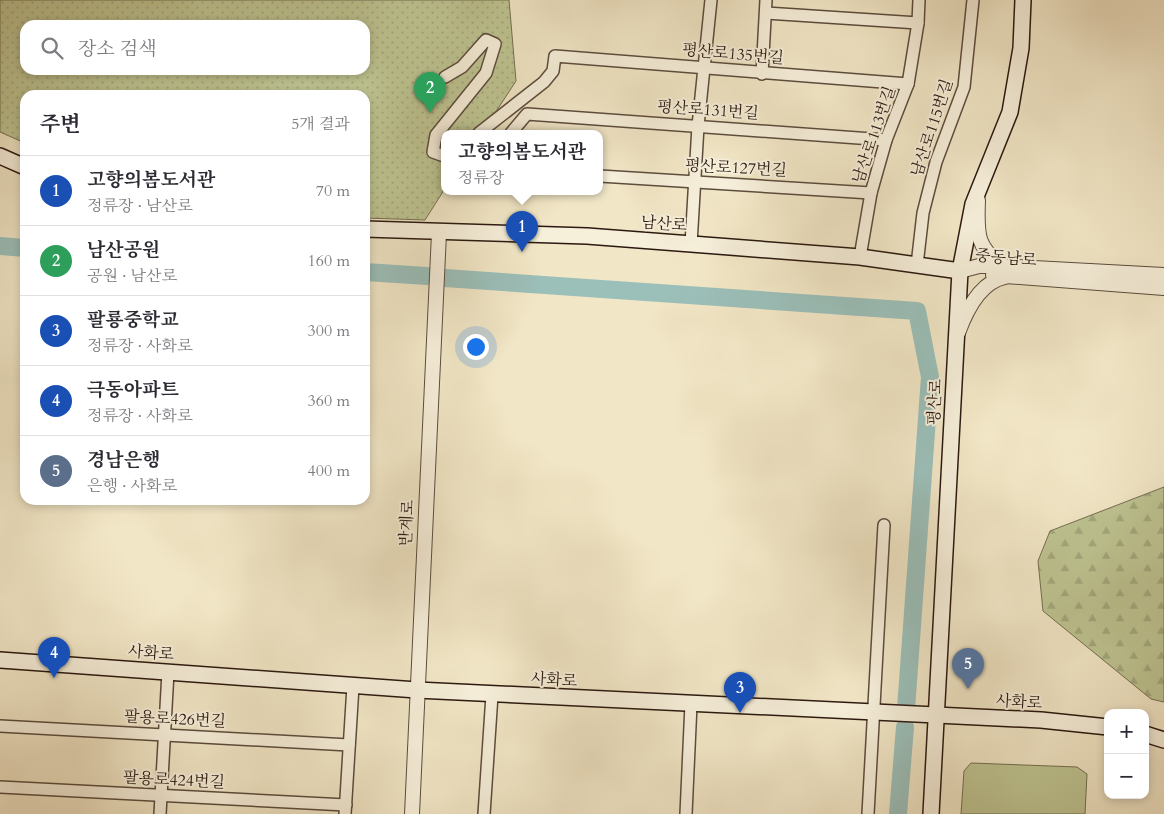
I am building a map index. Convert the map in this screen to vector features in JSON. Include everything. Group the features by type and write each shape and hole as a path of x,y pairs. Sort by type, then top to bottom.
{"main road":[{"name":"평산로","path":"931,814 960,271 973,204 1010,112 1021,48 1023,0"},
{"path":"0,156 20,165"},
{"name":"남산로","path":"370,229 439,233 587,236 860,257 960,271"},
{"name":"사화로","path":"0,660 492,695 1071,722 1104,726"},
{"path":"1149,735 1164,740"}],"street":[{"path":"691,244 698,126 711,0"},
{"path":"762,74 766,0"},
{"name":"남산로113번길","path":"860,257 871,192 886,140 908,84 918,23 919,0"},
{"name":"남산로115번길","path":"916,265 923,213 936,162 964,87 973,0"},
{"path":"766,13 918,23"},
{"path":"441,155 433,152 436,135 486,73 495,44 486,40 462,67 445,77"},
{"name":"평산로135번길","path":"483,130 544,82 553,71 555,56 762,74 908,84"},
{"name":"평산로131번길","path":"514,130 527,114 886,140"},
{"name":"평산로127번길","path":"603,176 871,192"},
{"path":"956,338 962,322 981,292 1006,271 988,255 979,239 978,191"},
{"name":"반계로","path":"412,814 439,233"},
{"name":"중동남로","path":"960,271 1164,276"},
{"name":"중동남로","path":"1006,271 1164,288"},
{"path":"868,814 884,525"},
{"path":"160,814 168,672"},
{"path":"346,810 353,686"},
{"path":"484,814 492,695"},
{"path":"686,814 691,704"},
{"name":"팔용로426번길","path":"0,726 349,745"},
{"name":"팔용로424번길","path":"0,786 161,795 346,810"}],"green space":[{"path":"0,0 509,0 516,81 484,130 441,130 441,195 425,220 370,218 370,90 20,90 20,141 0,132"},
{"path":"1164,487 1164,702 1151,699 1043,611 1038,561 1050,531"},
{"path":"971,763 1077,767 1087,774 1085,814 961,814 964,771"}],"waterway":[{"path":"0,246 20,248"},
{"path":"370,272 427,276"},
{"path":"445,278 917,311 930,377 906,709"},
{"path":"898,814 905,727"}],"place":[{"name":"남산공원","path":"430,113"},
{"name":"고향의봄도서관","path":"522,252"},
{"name":"극동아파트","path":"54,678"},
{"name":"경남은행","path":"968,689"},
{"name":"팔룡중학교","path":"740,713"}]}
